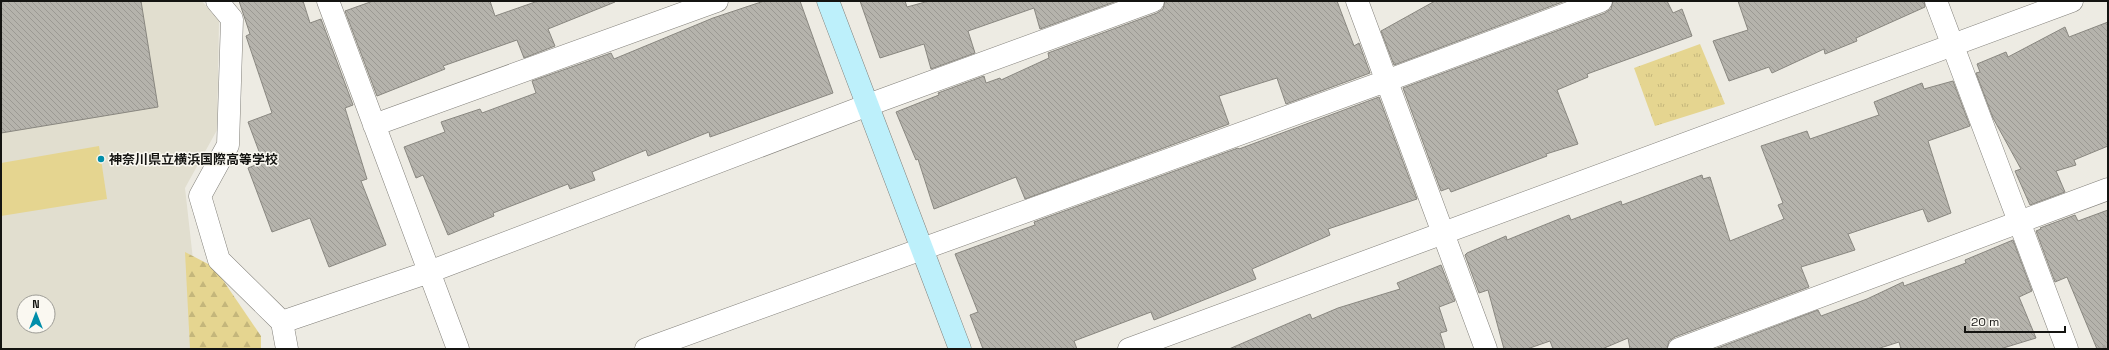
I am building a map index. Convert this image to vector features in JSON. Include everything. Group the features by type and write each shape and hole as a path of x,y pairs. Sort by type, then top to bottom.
{"street":[{"path":"217,1 232,19 228,145 200,196 219,260 282,322 287,349"},
{"path":"328,1 458,349"},
{"path":"374,125 717,1"},
{"path":"828,1 960,349"},
{"path":"282,322 429,272 868,105 1153,1"},
{"path":"1356,1 1486,349"},
{"path":"646,349 1386,81 1601,1"},
{"path":"1936,1 2067,349"},
{"path":"1129,349 1442,232 2072,1"},
{"path":"1679,349 2020,224 2108,189"}],"path":[{"path":"2098,349 2108,345"}],"shaded area":[{"name":"神奈川県立横浜国際高等学校","path":"1,1 202,1 219,21 217,130 185,188 203,349 1,349"}],"green space":[{"path":"1700,44 1725,104 1655,126 1634,68"},
{"path":"99,146 107,199 1,216 1,163"},
{"path":"185,252 214,267 261,336 261,349 190,349"}],"building":[{"path":"1,1 141,1 158,107 1,133"},
{"path":"239,1 303,1 310,23 321,19 353,105 345,108 367,179 361,181 386,245 329,267 310,218 272,232 248,168 263,162 248,122 272,113 246,36 250,34"},
{"path":"373,1 490,1 495,16 538,1 615,2 548,29 555,46 524,58 517,40 443,66 445,69 377,96 345,11"},
{"path":"764,1 800,1 833,93 710,137 709,132 648,156 646,150 592,172 595,180 570,189 568,184 493,213 494,216 448,235 423,175 416,178 404,147 445,132 441,122 480,109 482,113 536,93 532,81 611,53 614,59 713,18"},
{"path":"860,1 905,1 907,7 929,1 1117,1 1040,29 1034,8 968,31 975,53 931,69 924,44 880,58"},
{"path":"1165,1 1337,1 1354,46 1359,43 1370,73 1286,104 1277,78 1219,96 1229,124 1025,199 1016,177 934,209 918,159 916,160 896,112 939,95 938,93 984,76 986,83 1000,78 1001,80 1049,58 1048,53 1157,13 1163,9"},
{"path":"1435,1 1565,1 1394,65 1381,31"},
{"path":"1613,1 1667,1 1673,13 1682,9 1692,36 1587,74 1588,77 1557,90 1578,144 1546,154 1547,156 1451,192 1449,188 1441,191 1403,88 1605,13 1611,9"},
{"path":"1738,1 1924,1 1925,7 1856,38 1857,41 1825,54 1824,49 1772,73 1769,67 1729,81 1713,41 1748,30"},
{"path":"2108,22 2108,146 2074,160 2076,165 2056,171 2065,192 2030,205 2015,171 2021,169 1993,118 1976,73 1980,72 1977,64 2006,52 2008,57 2065,27 2069,37"},
{"path":"1953,81 1970,126 1928,141 1951,213 1928,222 1923,209 1848,234 1855,250 1801,267 1809,287 1675,337 1669,341 1667,349 1630,349 1628,338 1602,349 1553,349 1550,341 1527,349 1504,349 1488,290 1479,293 1465,255 1467,253 1506,236 1507,240 1569,215 1571,220 1621,201 1622,205 1702,175 1703,179 1710,177 1730,241 1784,219 1778,205 1783,203 1761,146 1807,131 1810,139 1879,115 1874,102 1922,83 1924,89"},
{"path":"1379,97 1417,199 1328,229 1330,235 1252,269 1256,279 1154,320 1151,312 1074,341 1077,349 983,349 970,315 978,312 955,254 1035,225 1034,222"},
{"path":"2108,210 2108,349 2097,349 2067,277 2055,282 2036,231 2041,229 2040,228 2075,215 2078,221"},
{"path":"2013,240 2032,291 2019,297 2036,338 2000,349 1901,349 1899,342 1877,349 1715,349 1818,310 1821,316 1867,299 1903,282 1904,286 1966,263 1965,260"},
{"path":"1441,265 1455,301 1439,307 1447,331 1440,333 1445,349 1229,349 1310,314 1312,319 1338,308 1400,289 1397,283"}],"place":[{"name":"神奈川県立横浜国際高等学校","path":"101,159"}]}
